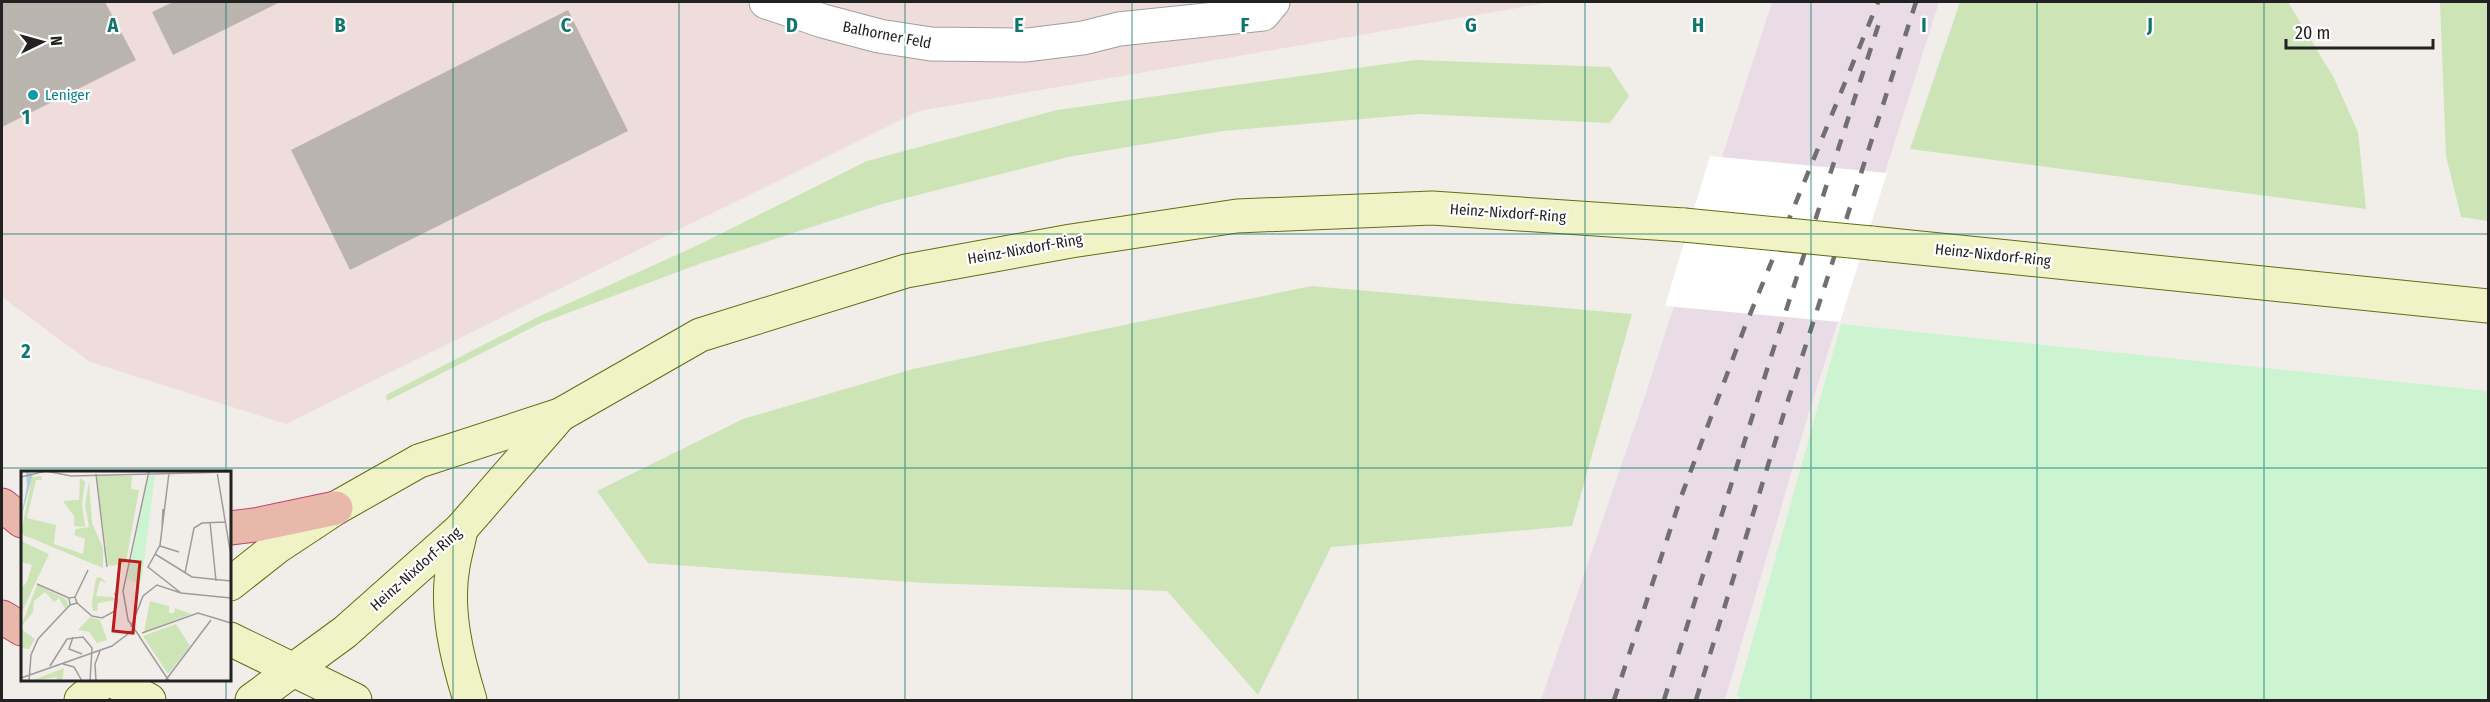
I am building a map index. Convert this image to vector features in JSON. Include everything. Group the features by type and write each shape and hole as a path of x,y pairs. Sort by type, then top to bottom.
{"highway":[{"path":"2,505 21,520"},
{"path":"231,528 336,508"},
{"path":"2,617 21,628"}],"main road":[{"name":"Heinz-Nixdorf-Ring","path":"231,583 277,547 336,508 419,461 560,415 700,335 906,271 1071,241 1237,216 1432,208 1684,225 2488,306"},
{"name":"Heinz-Nixdorf-Ring","path":"252,700 295,671 345,632 462,529 560,415"},
{"path":"462,529 452,567 450,600 461,671 470,700"},
{"path":"231,639 355,700"},
{"path":"81,700 104,681"},
{"path":"113,681 149,700"}],"street":[{"name":"Balhorner Feld","path":"766,2 879,36 931,45 1027,45 1083,38 1126,15 1263,14 1273,2"}],"shaded area":[{"path":"2,2 1552,2 919,111 286,424 90,362 2,297"},
{"path":"1772,2 1939,2 1806,422 1725,700 1541,700 1643,402"}],"green space":[{"path":"1960,2 2288,2 2334,78 2358,132 2366,209 1910,149"},
{"path":"2440,2 2488,2 2488,221 2461,217 2446,156"},
{"path":"1415,60 1610,67 1629,96 1610,123 1419,114 1223,131 1068,157 882,204 699,264 541,323 387,401 386,395 538,317 692,248 867,161 1057,110"},
{"path":"1311,286 1632,314 1572,526 1331,547 1258,695 1167,591 925,583 648,563 597,491 743,419 913,369"},
{"path":"1841,324 2488,391 2488,700 1741,700 1737,695"}],"pier":[{"path":"1710,156 1887,173 1840,322 1665,306"}],"building":[{"name":"Leniger","path":"2,2 105,2 136,60 2,127"},
{"path":"173,2 280,2 173,55 152,12"},
{"path":"568,10 628,131 350,270 291,150"}],"railway":[{"path":"1614,700 1681,497 1744,329 1878,2"},
{"path":"1696,700 1784,413 1916,2"},
{"path":"1664,700 1769,363 1880,20"}],"place":[{"name":"Leniger","path":"33,95"}]}
